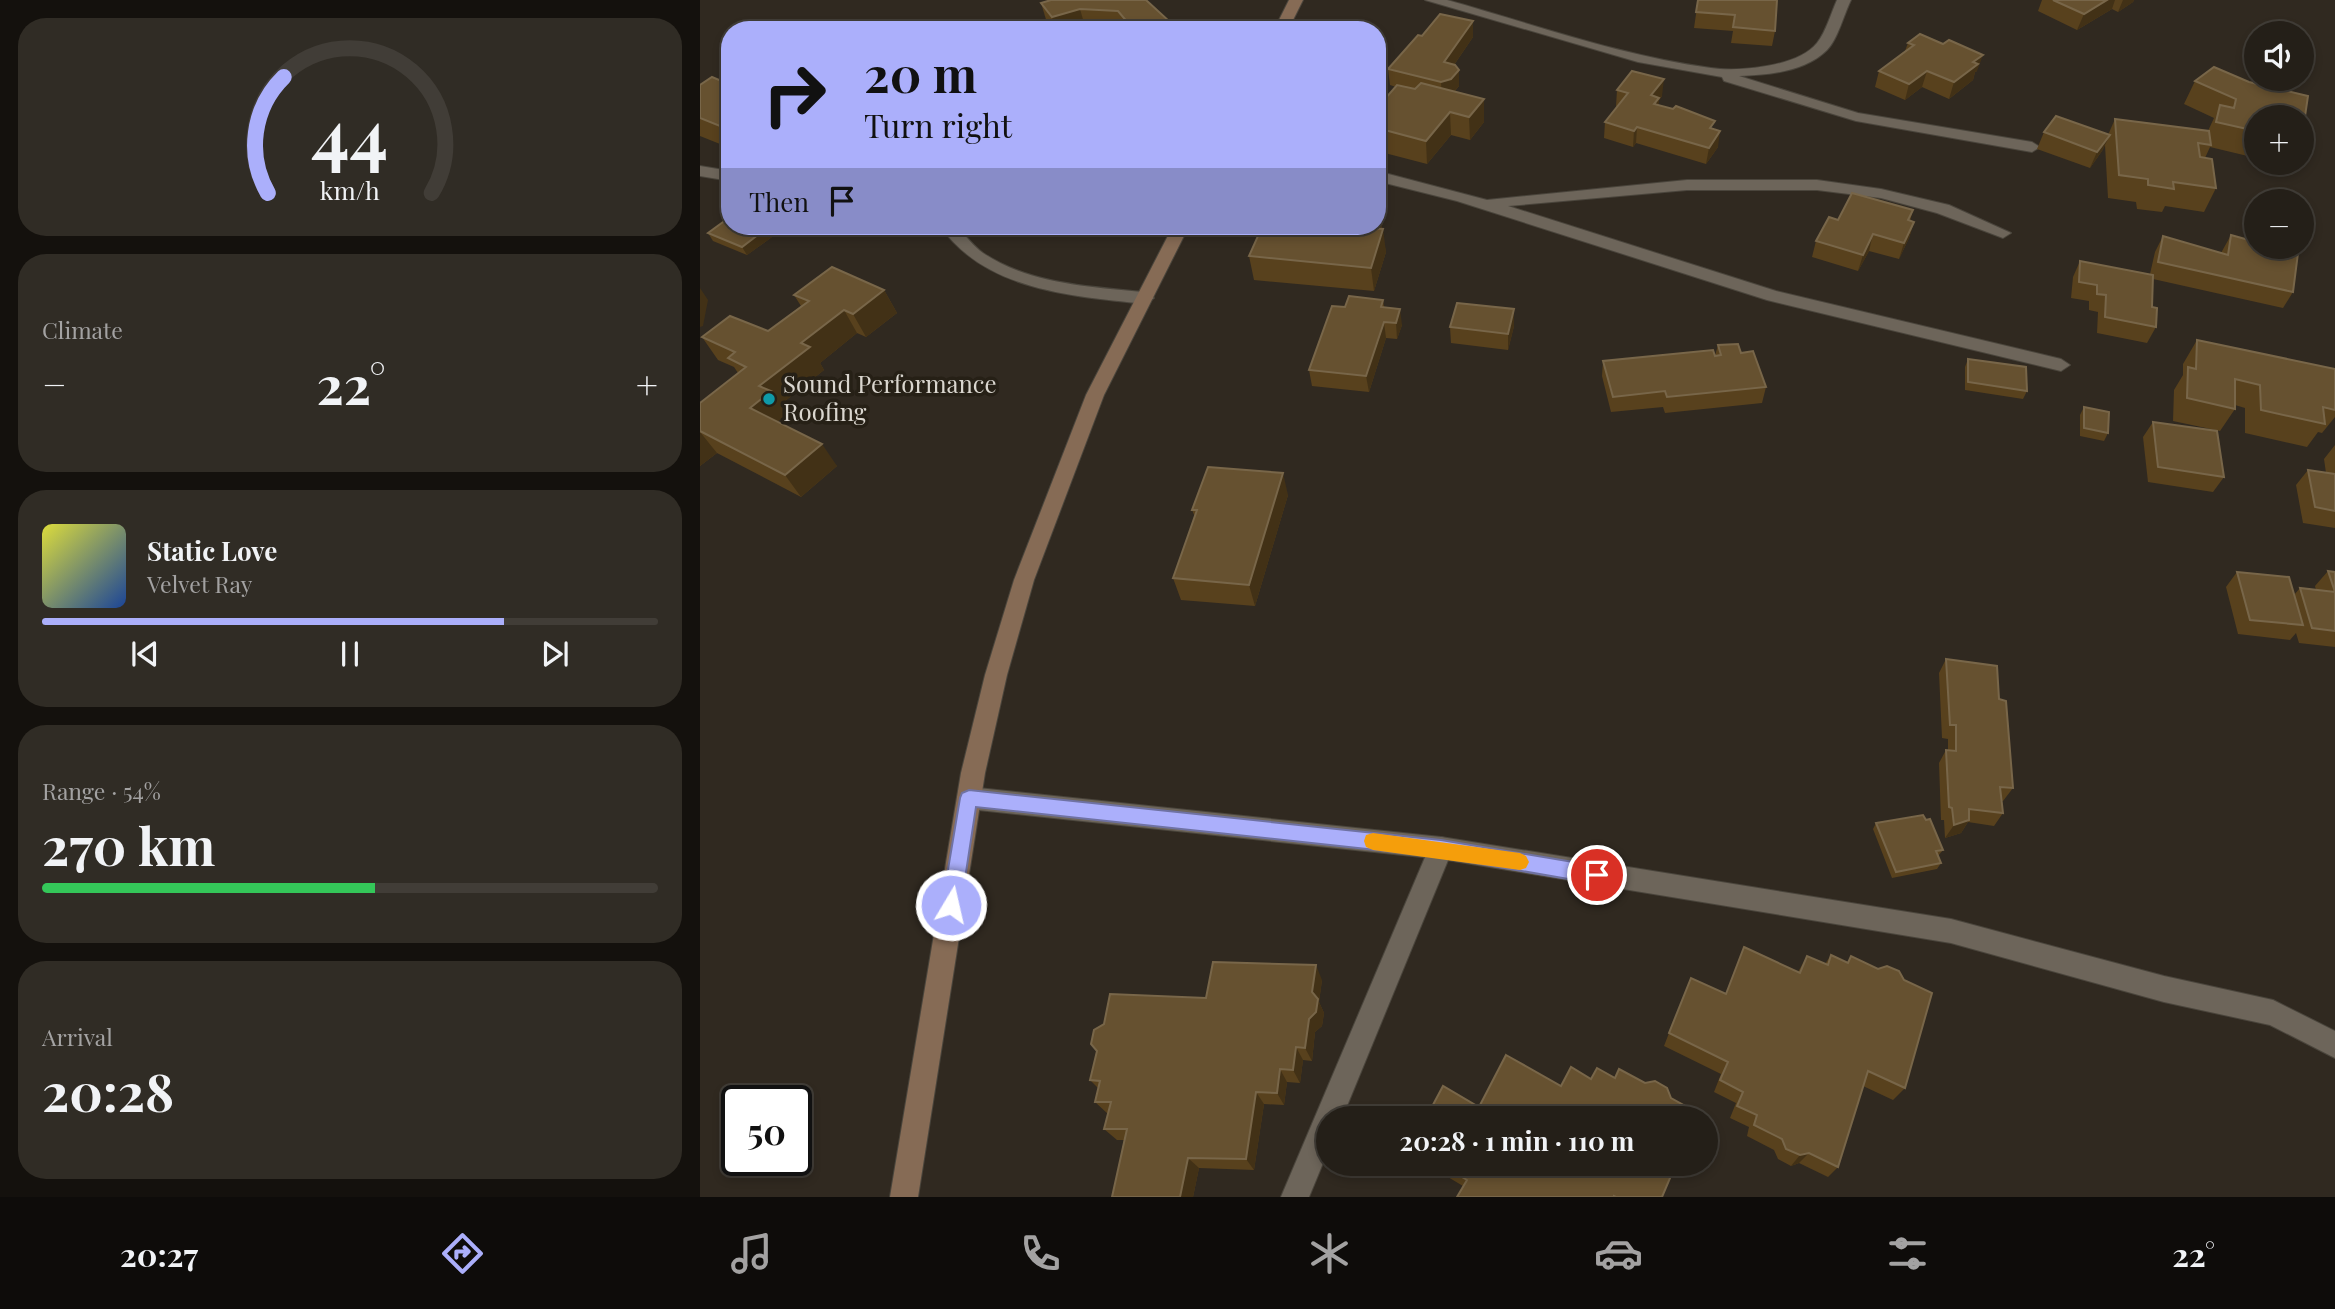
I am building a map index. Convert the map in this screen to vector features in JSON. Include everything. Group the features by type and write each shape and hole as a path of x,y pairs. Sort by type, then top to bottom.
{"main road":[{"path":"1286,21 1296,0"},
{"path":"904,1197 969,798 996,675 1024,580 1095,395 1176,235"}],"street":[{"path":"1432,0 1643,59 1713,73 1856,117 2032,147"},
{"path":"1713,73 1769,71 1797,62 1822,47 1844,0"},
{"path":"700,171 721,174"},
{"path":"1386,178 1484,204 1773,296 2062,365"},
{"path":"1484,204 1695,182 1829,187 1908,198 1969,216 2003,233"},
{"path":"956,235 977,257 1031,280 1145,298"},
{"path":"969,798 1441,848 1951,931 2164,989 2273,1013 2335,1045"},
{"path":"1295,1197 1441,848"}],"building":[{"path":"1051,0 1146,0 1169,21 1126,21 1118,11 1080,9 1052,17 1041,3"},
{"path":"1698,0 1777,0 1775,31 1733,27 1735,15 1696,12"},
{"path":"2053,0 2107,0 2084,14"},
{"path":"1440,14 1473,21 1444,62 1455,65 1459,70 1451,79 1441,82 1388,69 1418,35 1422,36"},
{"path":"1920,34 1943,44 1949,40 1983,55 1973,62 1978,64 1954,82 1927,71 1909,84 1879,71 1914,45 1908,43"},
{"path":"2214,67 2244,80 2244,91 2287,91 2308,96 2307,105 2244,105 2244,128 2216,122 2220,105 2234,108 2236,99 2195,81"},
{"path":"1632,71 1664,79 1651,95 1659,98 1654,104 1673,109 1676,106 1715,121 1710,128 1720,131 1709,148 1637,127 1634,131 1605,122 1628,93 1617,90"},
{"path":"712,77 721,81 721,126 700,118 700,85"},
{"path":"1421,83 1484,99 1469,117 1450,112 1426,141 1386,130 1386,98 1397,85 1415,89"},
{"path":"2056,116 2110,135 2097,152 2044,132"},
{"path":"2115,119 2209,131 2211,145 2198,143 2200,157 2212,159 2216,188 2173,182 2174,189 2148,185 2148,179 2119,175"},
{"path":"1852,193 1913,210 1908,220 1914,222 1904,243 1873,234 1863,255 1816,241 1829,217 1838,220"},
{"path":"721,224 721,235 758,235 742,247 708,233"},
{"path":"1258,235 1381,235 1371,268 1249,256"},
{"path":"2231,235 2244,239 2244,259 2297,259 2293,292 2158,262 2163,236 2228,255"},
{"path":"2080,261 2153,275 2152,307 2157,308 2156,327 2105,317 2106,295 2097,294 2097,285 2079,282"},
{"path":"832,267 884,290 853,314 844,310 801,343 810,347 759,386 771,391 750,408 822,444 785,475 700,431 700,403 746,367 728,358 735,352 702,337 730,316 768,331 809,301 794,295"},
{"path":"1349,296 1383,300 1381,307 1400,309 1396,323 1384,322 1366,376 1309,370 1332,306 1345,307"},
{"path":"1457,303 1514,309 1508,334 1450,327"},
{"path":"2197,340 2335,369 2335,410 2323,407 2325,424 2261,410 2260,385 2235,379 2235,409 2187,398 2188,367 2196,369"},
{"path":"1738,344 1741,353 1753,351 1766,387 1667,397 1665,391 1613,397 1603,361 1713,350 1715,356 1721,355 1718,345"},
{"path":"1968,359 2026,367 2027,391 1968,382"},
{"path":"2084,407 2109,412 2108,433 2084,428"},
{"path":"2153,422 2217,431 2224,477 2158,467"},
{"path":"1208,467 1283,473 1249,585 1173,578 1197,510 1192,510"},
{"path":"2308,470 2335,474 2335,511 2315,507"},
{"path":"2328,571 2335,572 2335,592"},
{"path":"2237,572 2289,577 2303,625 2250,620"},
{"path":"2300,588 2335,592 2335,631 2312,628"},
{"path":"1946,659 1997,666 1999,699 2006,701 2013,788 2000,787 2003,813 1969,809 1969,820 1954,825 1952,808 1949,807 1946,750 1956,751 1956,725 1950,725"},
{"path":"1923,815 1926,820 1930,819 1943,850 1936,851 1941,863 1896,872 1876,823"},
{"path":"1744,947 1800,973 1807,956 1828,965 1831,955 1848,963 1851,956 1878,969 1887,966 1899,971 1904,980 1932,993 1905,1088 1868,1071 1838,1167 1809,1153 1800,1155 1786,1149 1782,1139 1754,1125 1757,1115 1737,1106 1743,1092 1720,1080 1728,1062 1669,1033 1691,978 1726,994"},
{"path":"1213,962 1316,965 1312,992 1318,999 1316,1012 1309,1019 1305,1048 1296,1047 1293,1070 1280,1069 1277,1093 1256,1092 1246,1159 1188,1158 1180,1197 1112,1197 1127,1129 1104,1129 1111,1102 1095,1102 1100,1081 1090,1080 1097,1051 1091,1044 1094,1030 1104,1024 1110,994 1206,998"},
{"path":"1506,1055 1561,1086 1571,1067 1591,1079 1597,1068 1615,1078 1619,1069 1645,1083 1655,1081 1667,1088 1671,1098 1685,1106 1480,1106"},
{"path":"1443,1086 1477,1106 1432,1106"},
{"path":"1460,1176 1671,1176 1662,1197 1457,1197 1467,1180"}],"slow traffic":[{"path":"1373,841 1441,848 1520,862"}],"place":[{"name":"Sound Performance Roofing","path":"769,399"}],"route":[{"path":"951,905 969,798 1441,848 1597,875"}]}
